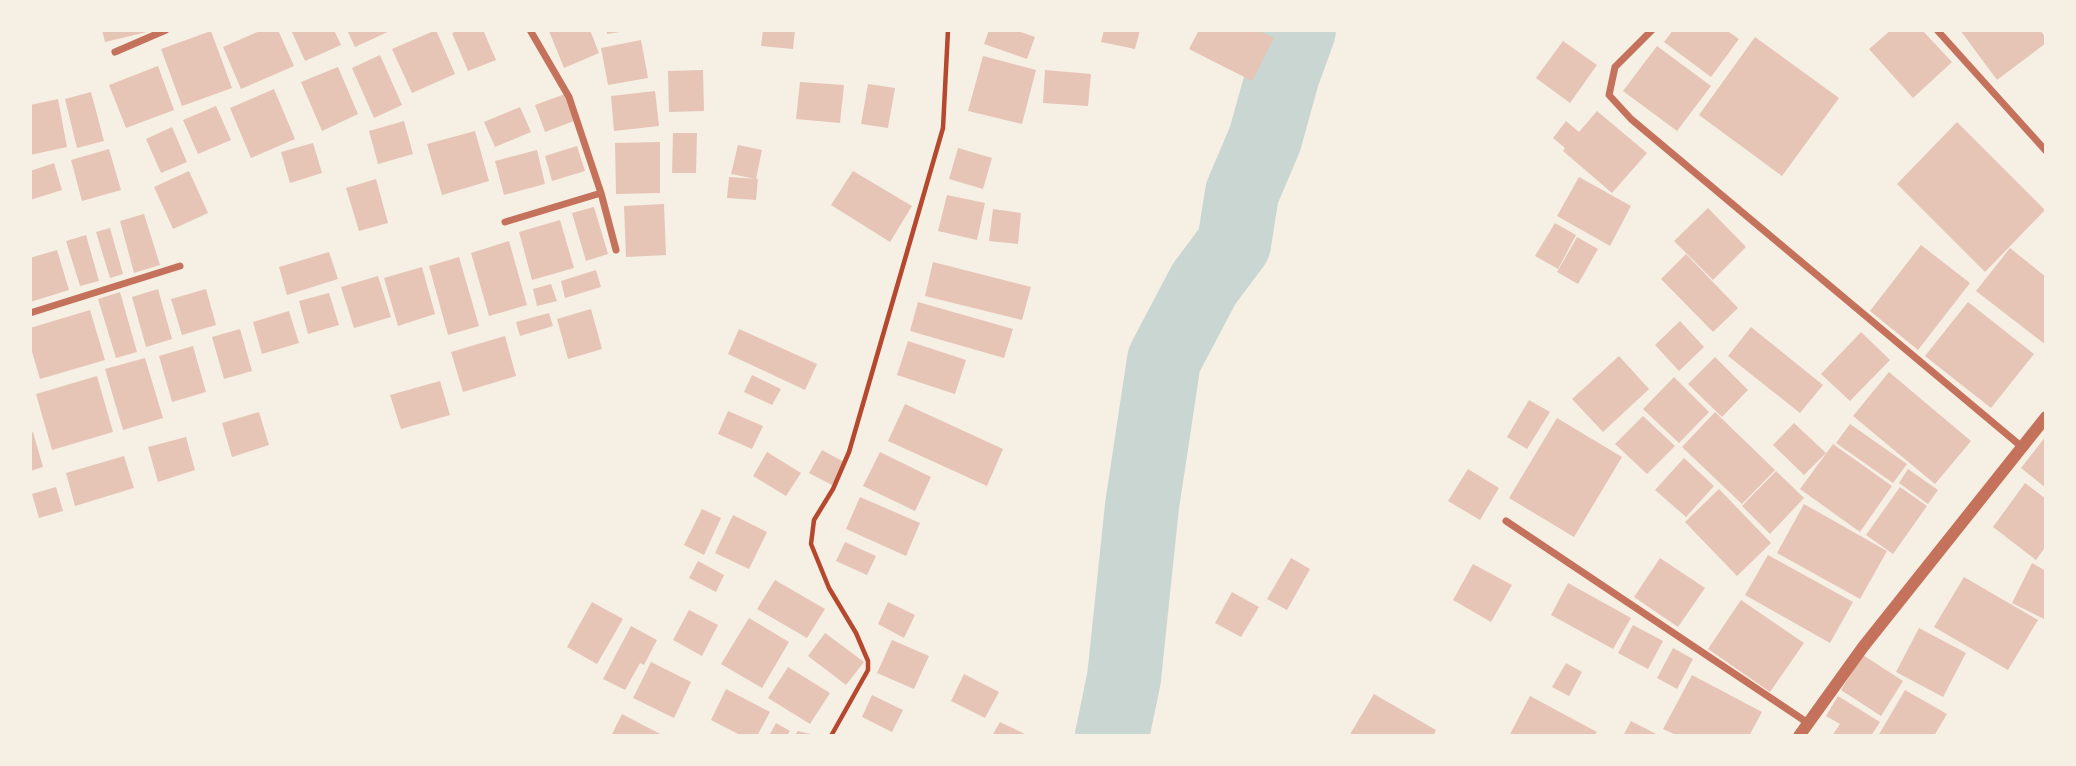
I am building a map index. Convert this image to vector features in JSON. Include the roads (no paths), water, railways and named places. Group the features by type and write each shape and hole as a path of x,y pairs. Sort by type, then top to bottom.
{"street":[{"path":"115,52 166,30"},
{"path":"530,30 569,97 601,193 616,250"},
{"path":"1652,30 1615,67 1609,95 1631,120 2022,447"},
{"path":"1937,30 2046,151"},
{"path":"505,222 601,193"},
{"path":"30,313 180,266"},
{"path":"1799,736 1863,647 2046,417"},
{"path":"1506,521 1808,723"}],"waterway":[{"path":"1112,736 1124,678 1142,506 1164,360 1204,284 1234,244 1242,193 1265,139 1283,74 1299,30"}]}
